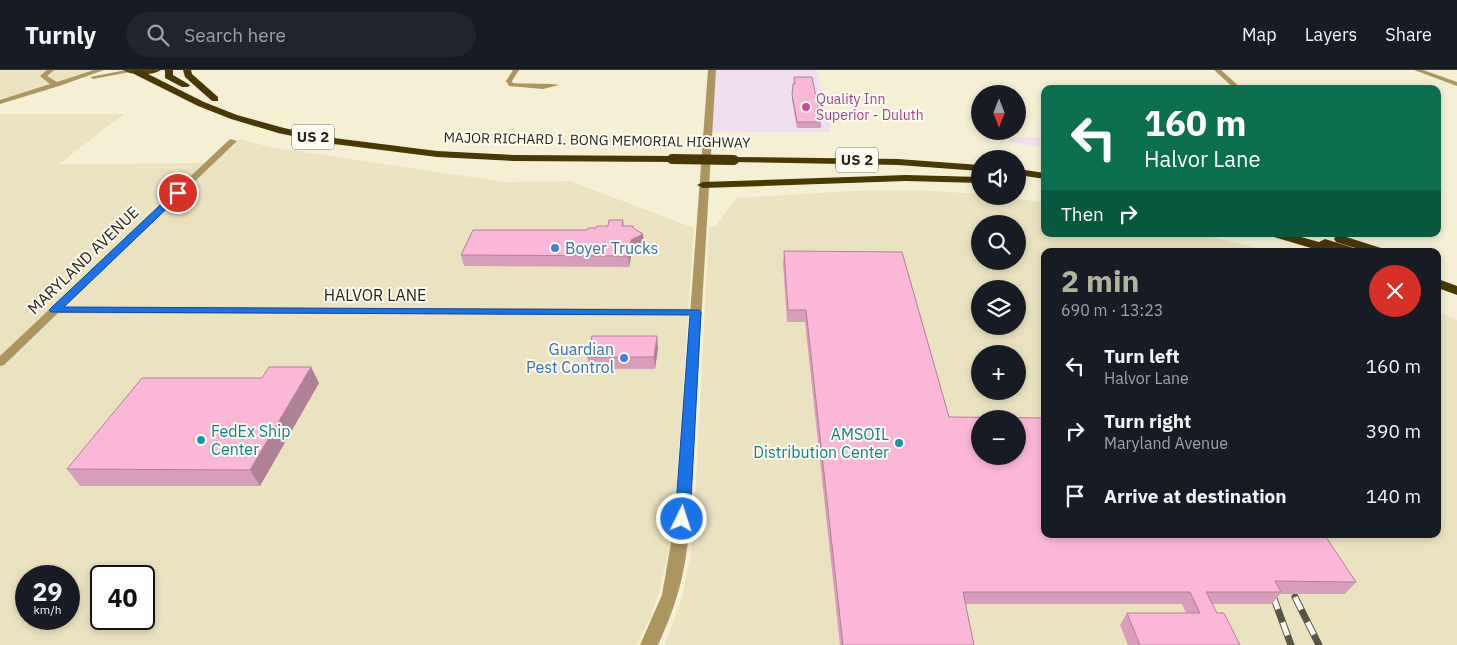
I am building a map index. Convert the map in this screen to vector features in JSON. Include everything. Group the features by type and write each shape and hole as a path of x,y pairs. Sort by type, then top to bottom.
{"highway":[{"path":"132,71 157,70"},
{"name":"MAJOR RICHARD I. BONG MEMORIAL HIGHWAY","path":"169,70 168,75 171,78 215,99 272,119 331,133 385,141 492,150 673,156"},
{"path":"187,70 188,75 215,99"},
{"name":"MAJOR RICHARD I. BONG MEMORIAL HIGHWAY","path":"132,71 201,104 234,117 282,131 326,140 437,154 514,158 909,154 971,159"},
{"name":"MAJOR RICHARD I. BONG MEMORIAL HIGHWAY","path":"734,156 898,162 971,167"},
{"path":"1026,166 1041,168"},
{"path":"1026,173 1041,175"},
{"path":"703,184 906,178 971,180"},
{"path":"1026,183 1041,185"},
{"path":"1288,237 1324,248"},
{"path":"1305,237 1340,248"},
{"path":"1332,237 1367,248"},
{"path":"1441,274 1457,280"},
{"path":"1441,284 1457,292"},
{"path":"1441,288 1457,292"}],"street":[{"path":"51,70 43,77 57,85 102,75 132,71"},
{"path":"0,102 101,70"},
{"path":"516,70 509,83 517,86 556,85"},
{"path":"649,645 667,606 678,561 712,70"},
{"path":"1217,70 1234,85"},
{"path":"1417,70 1457,84"},
{"name":"MARYLAND AVENUE","path":"0,362 233,141"},
{"name":"HALVOR LANE","path":"55,310 695,312"}],"shaded area":[{"path":"0,70 98,70 0,101"},
{"path":"716,70 817,70 831,132 712,132"},
{"path":"0,114 124,114 59,164 214,163 240,139 270,147 505,182 570,181 694,228 676,493 671,540 660,589 650,619 636,645 0,645"},
{"path":"1026,137 1041,137 1041,147 1007,141 1026,140"},
{"path":"918,190 971,193 971,205 1026,205 1026,200 1041,202 1041,237 1212,237 1257,248 1041,248 1041,538 1441,538 1441,313 1457,320 1457,645 665,645 683,594 693,540 709,227 715,227 736,198 850,191"}],"building":[{"name":"Quality Inn Superior - Duluth","path":"794,77 812,77 821,122 797,122 792,94 793,84 795,84"},
{"path":"609,220 623,220 622,226 633,226 633,228 643,234 631,240 628,256 461,255 473,230 587,230 597,226 608,226"},
{"name":"AMSOIL Distribution Center","path":"784,251 902,252 949,417 971,417 971,465 1026,465 1026,418 1041,418 1041,538 1327,538 1356,582 1275,581 1281,592 1206,592 1217,613 1224,613 1240,645 1140,645 1127,613 1200,613 1190,592 963,592 974,645 843,645 806,310 788,310"},
{"path":"592,336 657,336 654,357 587,357"},
{"name":"FedEx Ship Center","path":"269,367 311,367 250,470 67,469 142,378 262,378"}],"railway":[{"path":"1273,596 1291,645"},
{"path":"1295,597 1319,645"}],"place":[{"name":"Quality Inn Superior - Duluth","path":"806,107"},
{"name":"Boyer Trucks","path":"555,248"},
{"name":"Guardian Pest Control","path":"624,358"},
{"name":"FedEx Ship Center","path":"201,440"},
{"name":"AMSOIL Distribution Center","path":"899,443"}],"route":[{"path":"178,193 55,310 695,312 682,519"}]}
